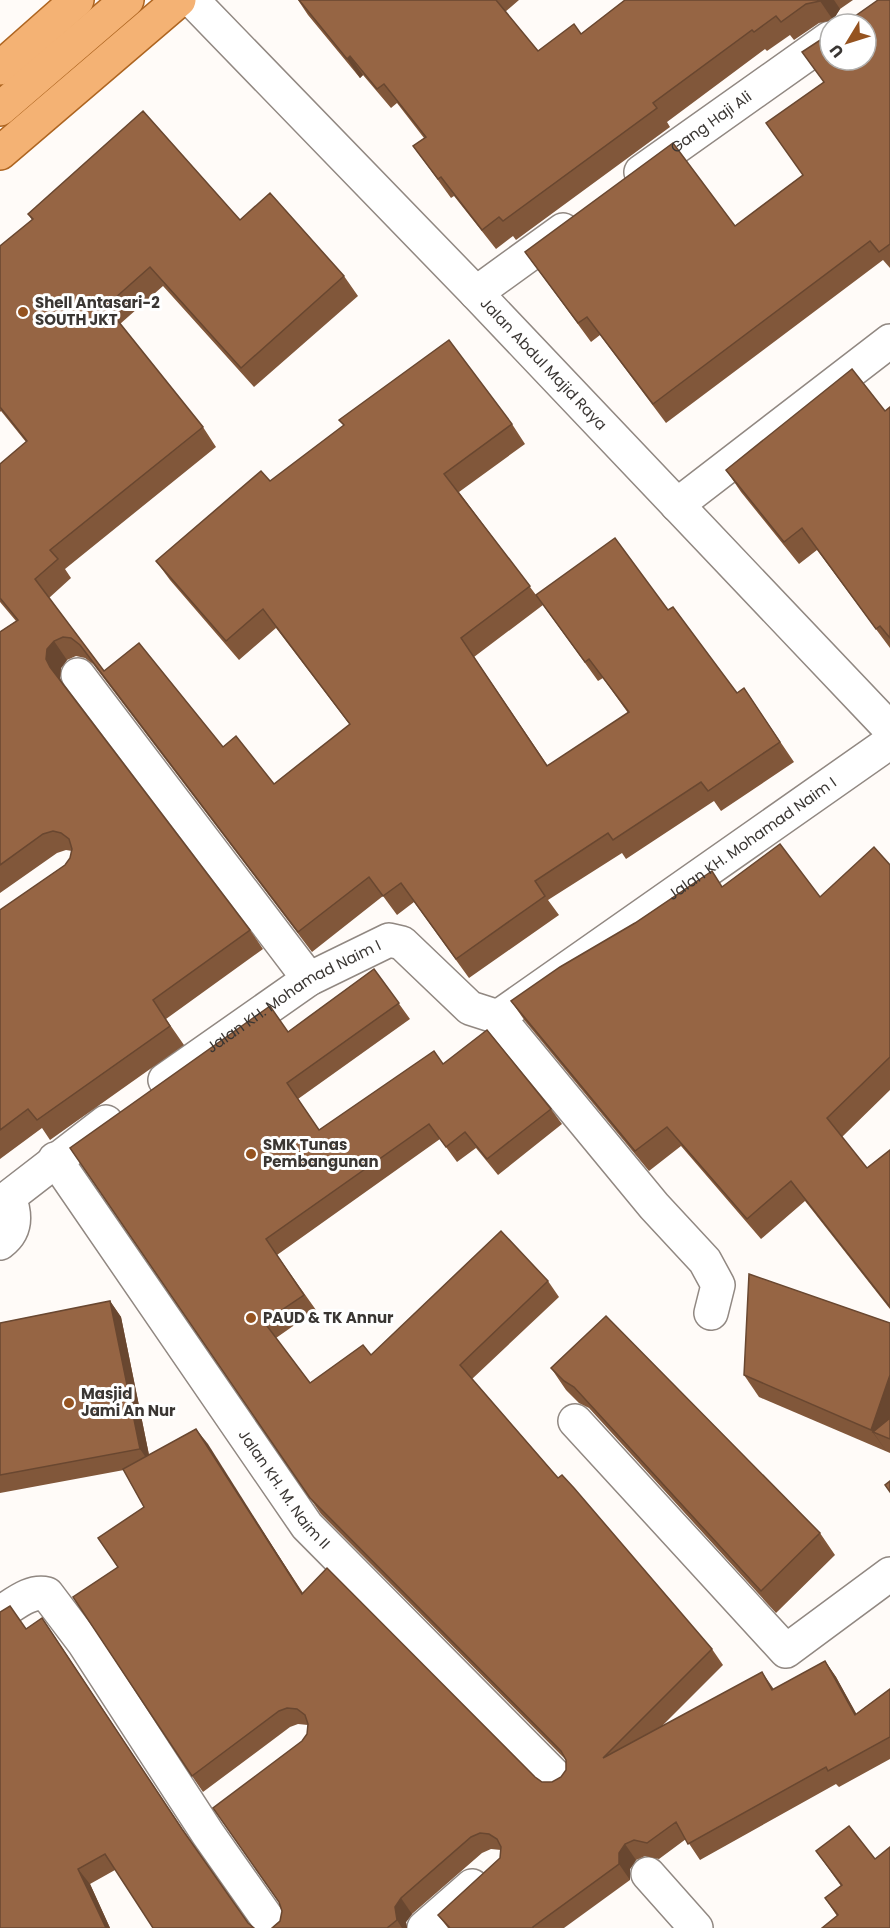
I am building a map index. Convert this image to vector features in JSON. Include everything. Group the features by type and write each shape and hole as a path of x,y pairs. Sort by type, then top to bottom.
{"main road":[{"path":"0,40 46,0"},
{"path":"0,68 77,0"},
{"path":"0,109 127,0"},
{"path":"0,153 179,0"}],"street":[{"name":"Jalan Abdul Majid Raya","path":"192,0 476,293 890,729"},
{"name":"Gang Haji Ali","path":"616,190 818,47"},
{"path":"476,293 588,211"},
{"path":"677,505 890,341"},
{"path":"78,675 309,979"},
{"name":"Jalan KH. Mohamad Naim I","path":"0,1243 7,1238 14,1219 4,1190 54,1159 309,979 384,941 397,940 470,1008 498,1017 890,742"},
{"path":"498,1017 654,1206 705,1261 718,1285 711,1313"},
{"name":"Jalan KH. M. Naim II","path":"54,1159 307,1526 559,1780"},
{"path":"574,1421 786,1651 890,1574"},
{"path":"0,1613 28,1595 38,1592 47,1594 209,1811 208,1834 274,1928"},
{"path":"432,1926 494,1867"},
{"path":"648,1874 696,1928"}],"building":[{"path":"299,0 496,0 538,51 574,24 581,34 625,0 821,0 806,4 781,22 776,16 754,32 752,30 653,103 657,108 503,221 499,217 482,230 441,177 438,179 413,146 426,137 384,84 377,89 350,56 347,59"},
{"path":"878,0 890,0 890,244 879,252 870,241 653,404 587,317 578,323 525,252 673,143 735,226 803,175 766,123 824,82 802,52 818,42 818,72 878,72 878,12 861,12"},
{"path":"143,111 240,220 270,193 344,276 241,368 150,267 106,306 203,427 50,550 58,559 35,579 104,671 139,643 223,747 236,736 274,784 350,724 263,609 226,641 156,561 261,471 270,481 344,425 339,420 449,340 512,424 444,474 530,586 461,638 547,766 629,712 589,659 585,662 536,595 615,538 668,610 673,607 737,693 744,688 780,742 708,791 701,782 613,840 608,833 535,881 545,896 456,959 401,883 383,896 369,877 298,932 80,645 71,638 63,637 54,641 47,649 46,659 50,667 250,930 153,1000 170,1026 37,1120 28,1109 0,1130 0,910 65,865 72,849 69,839 53,831 43,834 0,865 0,632 18,620 0,598 0,464 27,441 0,407 0,246 33,219 28,214"},
{"path":"852,369 885,411 890,407 890,638 880,626 876,629 802,528 784,542 726,470"},
{"path":"780,844 820,897 874,847 890,865 890,1057 827,1118 867,1168 890,1150 890,1307 791,1181 747,1219 667,1127 635,1151 511,1001 560,967 635,923 712,871 722,887"},
{"path":"374,969 399,1003 287,1083 319,1130 434,1051 443,1064 487,1030 551,1109 487,1159 465,1132 446,1147 429,1124 266,1239 304,1295 264,1322 310,1383 363,1345 371,1355 501,1231 548,1281 460,1365 558,1478 562,1475 574,1488 712,1649 603,1758 762,1672 772,1690 825,1661 855,1715 890,1689 890,1737 828,1771 826,1767 688,1844 676,1822 647,1843 634,1840 625,1844 619,1853 619,1864 533,1928 450,1928 438,1915 500,1858 501,1847 497,1839 489,1834 480,1833 471,1837 401,1898 395,1907 397,1920 387,1928 272,1928 280,1921 282,1911 279,1902 213,1808 302,1741 307,1734 308,1724 305,1715 297,1709 287,1708 279,1711 192,1776 73,1597 118,1567 98,1538 144,1507 123,1469 196,1429 302,1594 327,1568 535,1777 542,1782 552,1782 561,1777 566,1770 566,1760 561,1751 310,1498 70,1148 270,1006 288,1032"},
{"path":"749,1274 890,1323 890,1375 871,1430 744,1375"},
{"name":"Masjid Jami An Nur","path":"110,1301 140,1449 0,1475 0,1323"},
{"path":"606,1316 820,1533 761,1591 574,1387 551,1368"},
{"path":"890,1418 890,1439 873,1432"},
{"path":"890,1481 890,1492 885,1485"},
{"path":"10,1606 26,1629 42,1618 182,1829 248,1923 254,1928 153,1928 105,1854 78,1869 106,1928 0,1928 0,1612"},
{"path":"849,1826 875,1859 890,1847 890,1928 822,1928 838,1915 825,1898 842,1885 816,1851"}],"place":[{"name":"Shell Antasari-2 SOUTH JKT","path":"23,312"},
{"name":"SMK Tunas Pembangunan","path":"251,1154"},
{"name":"PAUD & TK Annur","path":"251,1318"},
{"name":"Masjid Jami An Nur","path":"69,1403"}]}
